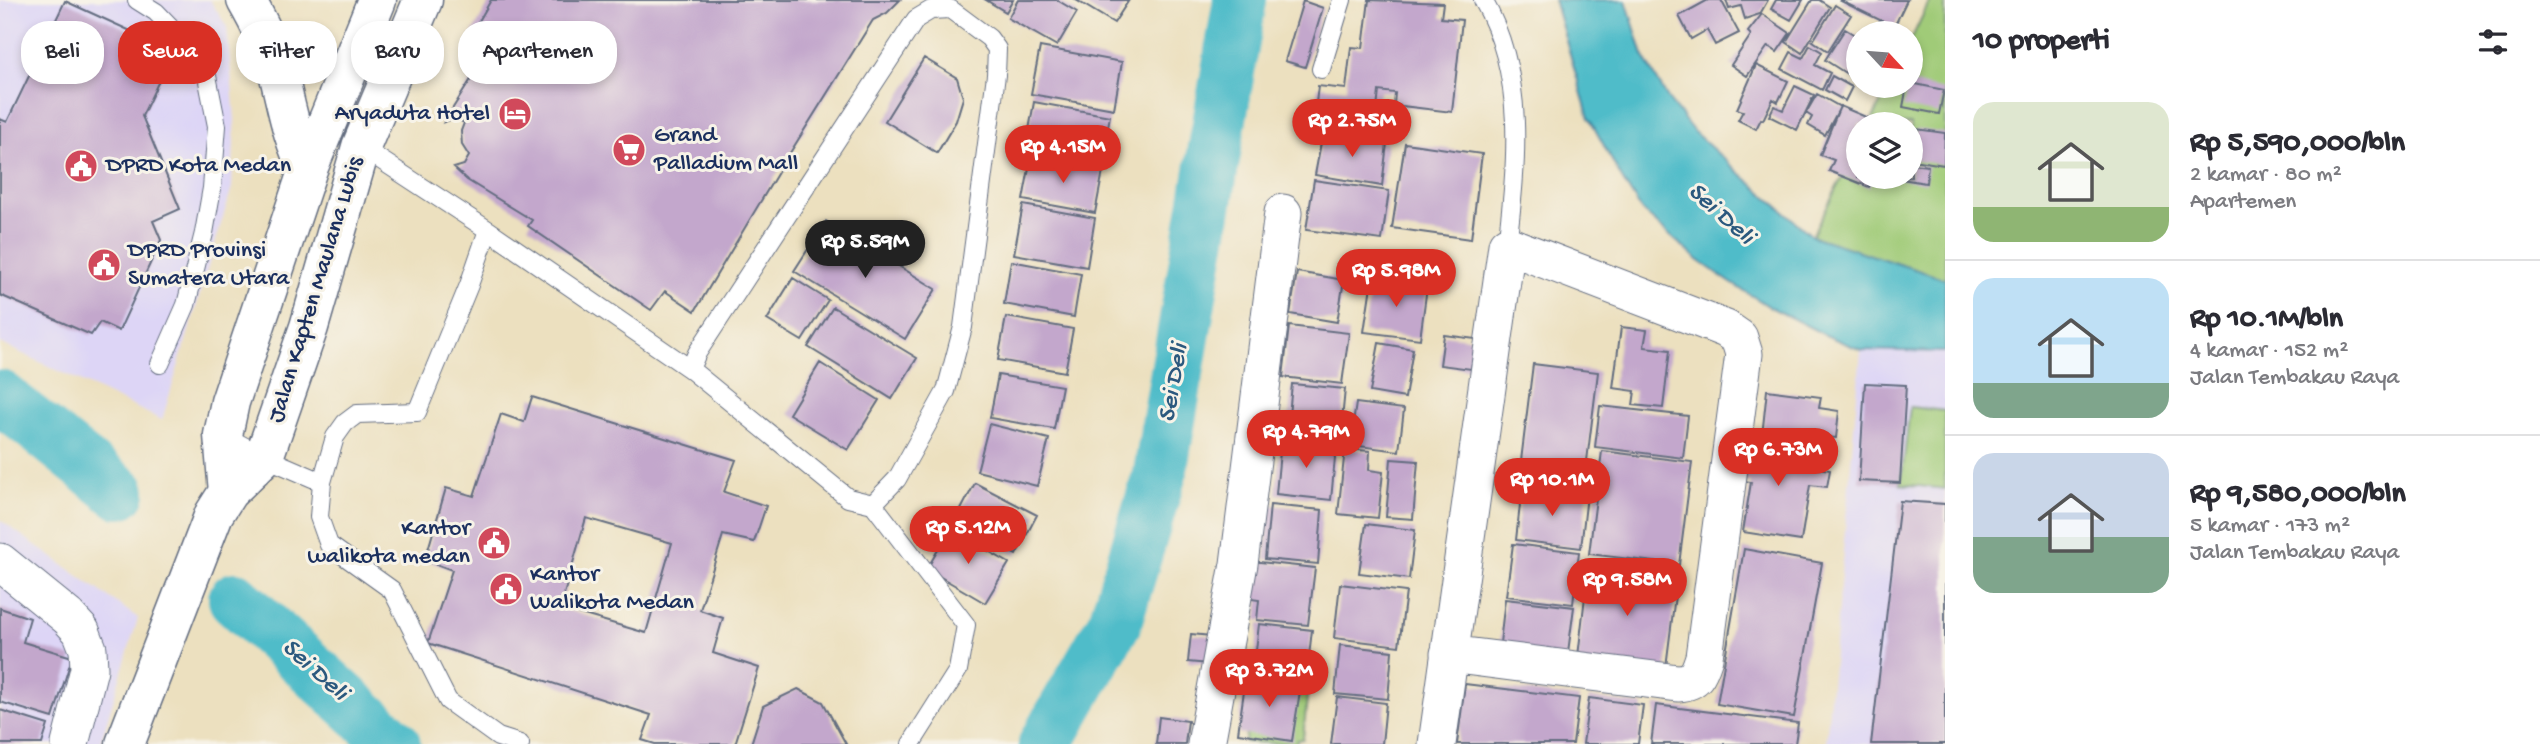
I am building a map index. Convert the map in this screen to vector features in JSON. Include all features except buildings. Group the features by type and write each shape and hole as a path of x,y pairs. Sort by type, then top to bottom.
{"main road":[{"path":"246,0 266,36 298,151 308,169"},
{"name":"Jalan Kapten Maulana Lubis","path":"221,503 222,435 230,402 308,169 377,0"},
{"name":"Jalan Kapten Maulana Lubis","path":"221,503 264,457 309,327 361,147 424,0"},
{"path":"125,744 221,503"}],"street":[{"path":"1206,744 1239,564 1283,213"},
{"path":"1437,744 1449,654 1507,245 1726,329 1739,338 1744,354 1704,657 1695,678 1688,683 1678,683 1449,654"},
{"path":"0,562 68,617 81,631 88,649 89,669 70,744"}],"lane":[{"path":"137,0 156,12 189,46 207,76 217,126 212,188 204,233 186,305 160,364"},
{"path":"1321,69 1342,0"},
{"path":"1483,0 1508,58 1517,123 1514,188 1507,245"},
{"path":"690,369 697,352 916,19 931,10 950,9 979,30 997,49 996,75 963,327 946,391 897,479 873,504"},
{"path":"361,147 488,230 690,369 848,498 873,504 966,625 958,670 911,744"},
{"path":"488,230 470,285 417,412 357,414 345,423 335,437 322,482 319,517 329,545 392,590 448,701 498,737 520,744"},
{"path":"222,435 322,482"}],"shaded area":[{"name":"DPRD Provinsi Sumatera Utara","path":"0,0 210,0 227,27 235,119 232,187 162,420 0,343"},
{"path":"1861,350 1945,352 1945,744 1826,744"},
{"path":"0,520 138,618 100,744 0,744"}],"green space":[{"path":"1930,0 1945,0 1945,279 1812,236 1846,169 1846,189 1923,189 1923,112 1876,112 1883,98 1923,98 1923,21 1920,21"},
{"path":"1910,407 1945,411 1945,489 1901,484"},
{"path":"1251,684 1308,687 1303,739 1297,740 1296,744 1245,742"}],"water":[{"path":"1554,0 1626,0 1643,55 1668,99 1694,132 1812,236 1945,279 1945,352 1861,350 1823,334 1731,283 1698,260 1642,211 1589,118"}],"waterway":[{"name":"Sei Deli","path":"1045,744 1115,622 1160,473 1240,0"},
{"name":"Sei Deli","path":"0,397 119,492"},
{"name":"Sei Deli","path":"235,599 394,744"}],"place":[{"name":"Aryaduta Hotel","path":"515,114"},
{"name":"Grand Palladium Mall","path":"629,150"},
{"name":"DPRD Kota Medan","path":"81,166"},
{"name":"DPRD Provinsi Sumatera Utara","path":"104,265"},
{"name":"Kantor walikota medan","path":"494,543"},
{"name":"Kantor Walikota Medan","path":"506,589"}]}
